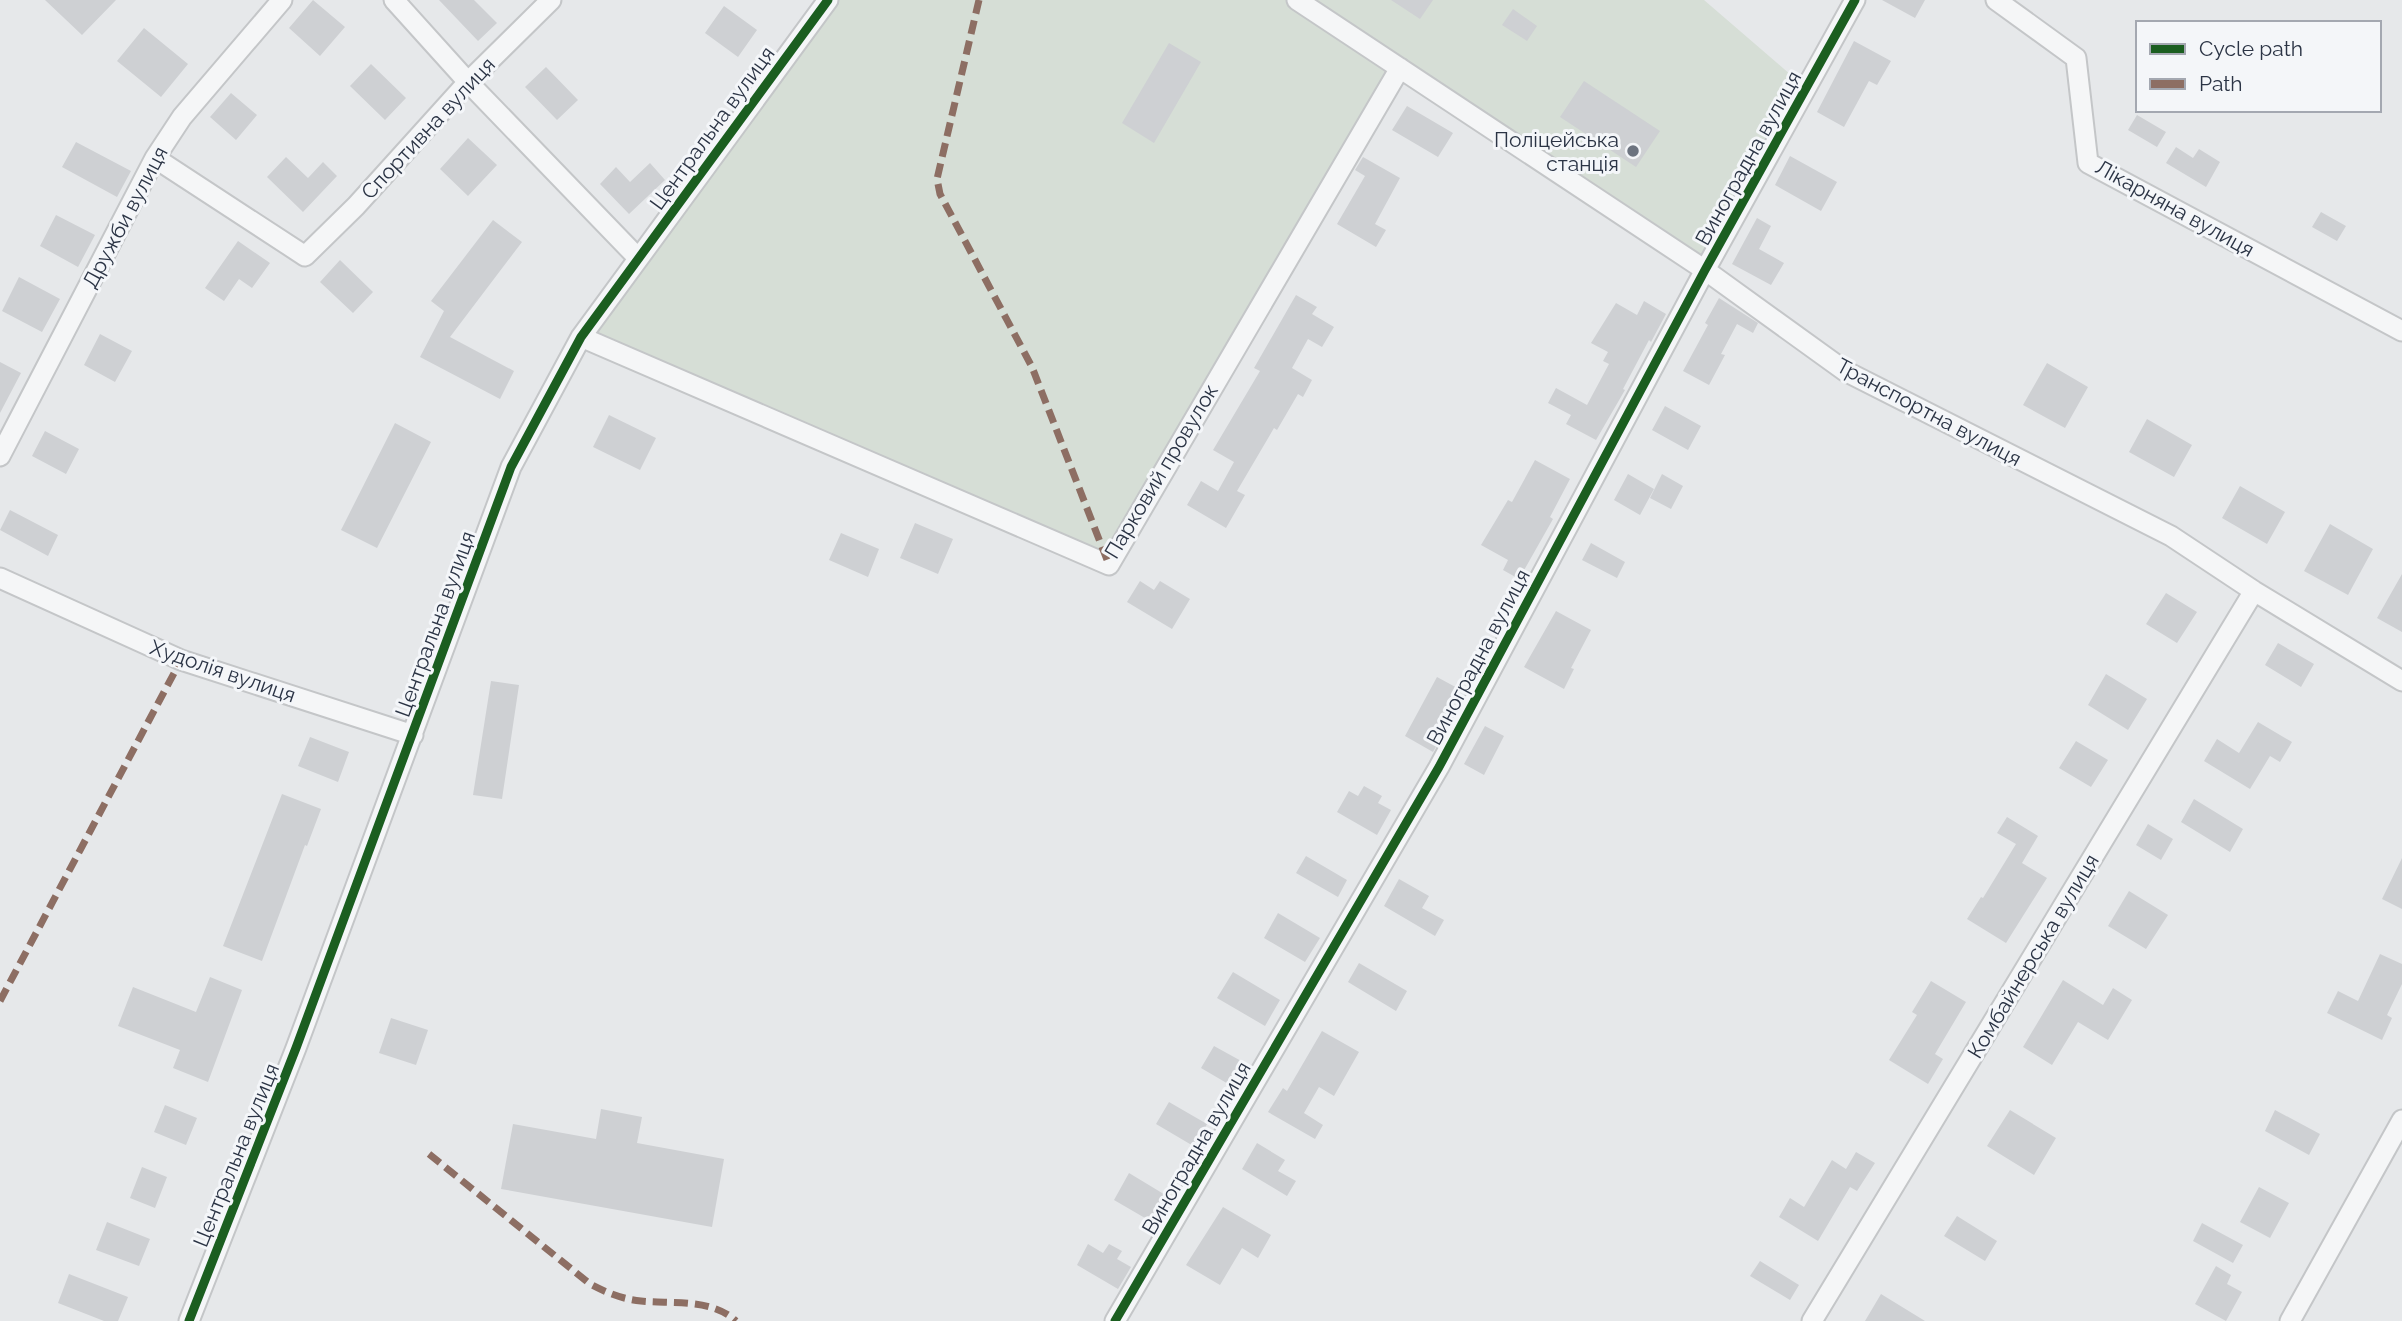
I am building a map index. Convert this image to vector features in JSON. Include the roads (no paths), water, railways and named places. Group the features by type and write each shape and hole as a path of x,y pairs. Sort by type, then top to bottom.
{"street":[{"name":"Дружби вулиця","path":"0,456 155,158 182,117 282,0"},
{"path":"394,0 468,82 638,258"},
{"name":"Спортивна вулиця","path":"155,158 305,256 356,206 468,82 551,0"},
{"name":"Центральна вулиця","path":"189,1321 296,1048 511,467 581,337 828,0"},
{"name":"Транспортна вулиця","path":"1297,0 1705,270 1845,371 2171,536 2254,591 2402,681"},
{"name":"Виноградна вулиця","path":"1115,1321 1438,767 1705,270 1856,0"},
{"name":"Лікарняна вулиця","path":"1996,0 2076,58 2088,163 2402,331"},
{"name":"Парковий провулок","path":"581,337 1109,565 1400,68"},
{"name":"Худолія вулиця","path":"0,578 181,660 413,735"},
{"name":"Комбайнерська вулиця","path":"1812,1321 2254,591"},
{"path":"2290,1321 2402,1120"}],"place":[{"name":"Поліцейська станція","path":"1633,151"}]}
